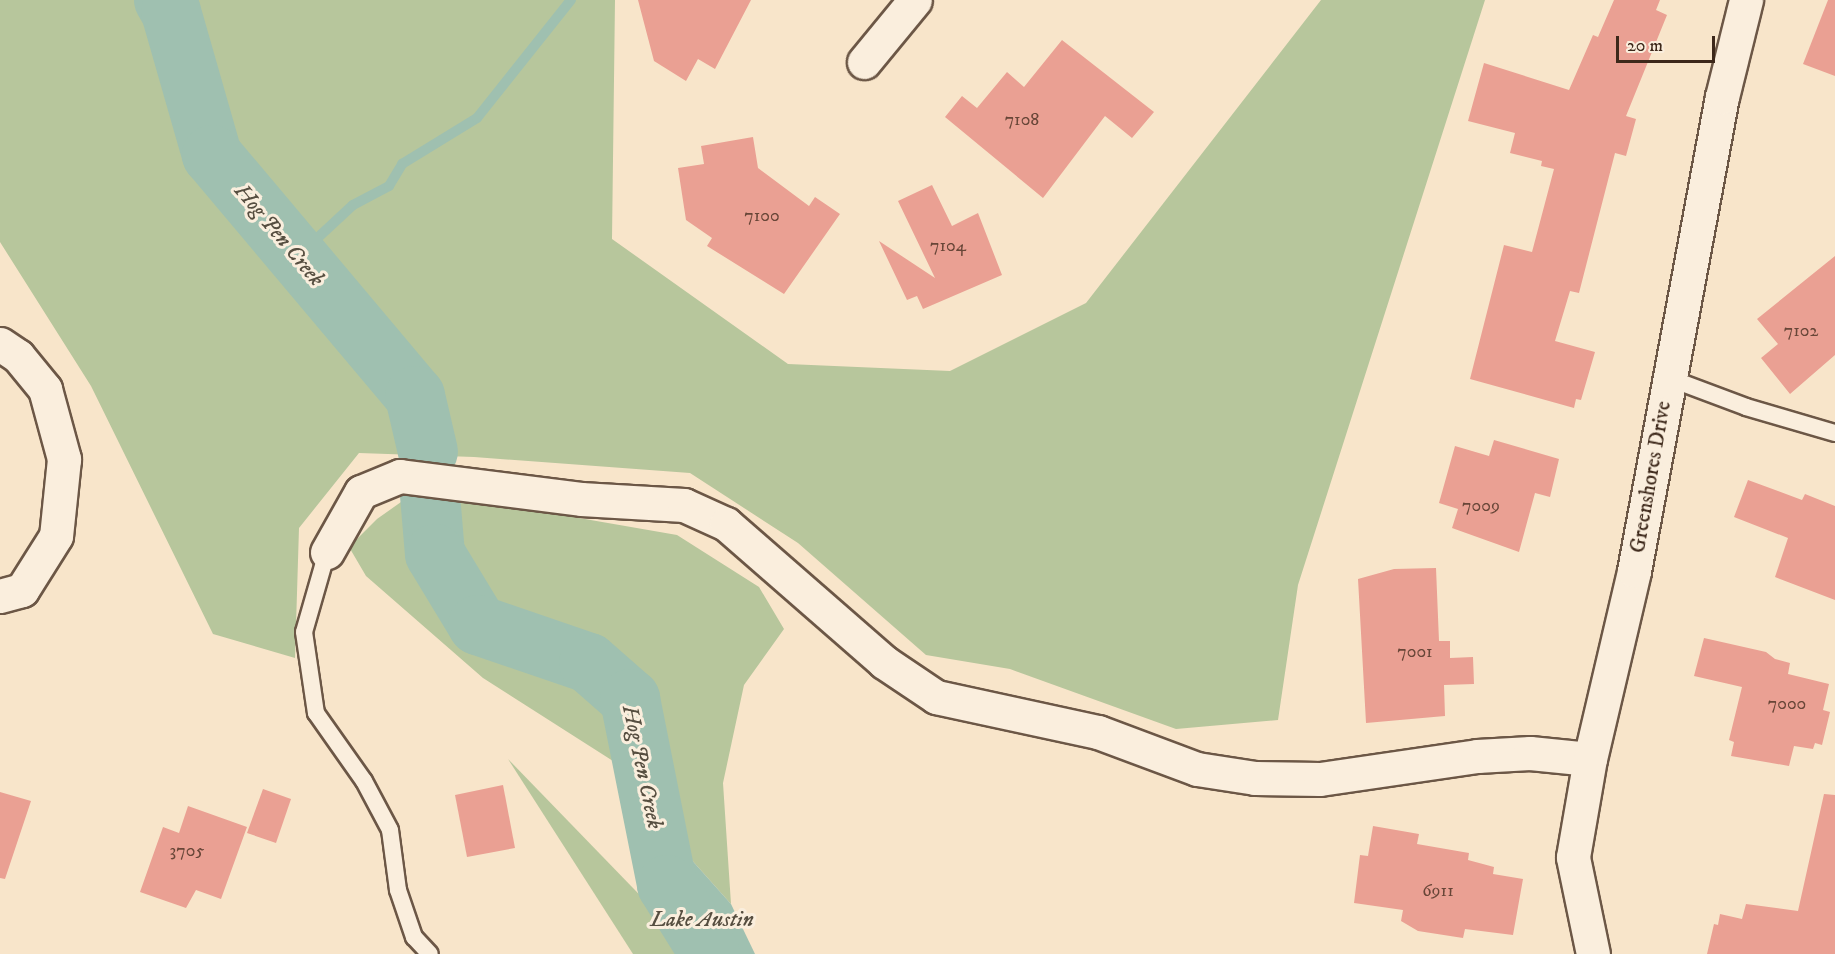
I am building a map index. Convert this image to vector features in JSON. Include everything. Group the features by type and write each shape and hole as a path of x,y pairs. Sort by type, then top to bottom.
{"street":[{"path":"864,62 915,0"},
{"name":"Greenshores Drive","path":"1593,954 1573,857 1590,759 1634,571 1722,97 1746,0"},
{"path":"0,344 18,356 45,389 64,459 56,536 22,590 0,596"},
{"path":"327,552 361,492 400,476 581,499 684,505 726,524 884,662 936,697 1098,732 1197,770 1255,778 1320,779 1477,756 1530,753 1590,759"}],"lane":[{"path":"1669,378 1746,407 1835,433"},
{"path":"327,552 304,632 316,713 364,781 390,830 399,890 414,936 430,954"}],"shaded area":[{"path":"0,0 615,0 612,239 788,364 950,371 1086,303 1321,0 1485,0 1298,585 1278,720 1176,729 1010,669 926,655 798,543 690,473 474,457 359,453 299,528 295,658 213,634 91,386 0,242"},
{"path":"418,490 677,535 759,587 784,629 744,685 723,783 731,904 641,803 613,761 483,678 366,576 349,547 377,519"},
{"path":"508,759 664,920 686,954 633,954"}],"water":[{"name":"Lake Austin","path":"641,803 731,904 755,954 686,954 664,920"}],"building":[{"path":"638,0 751,0 715,69 698,59 686,81 654,61"},
{"path":"1614,0 1660,0 1656,10 1667,15 1626,116 1636,119 1626,156 1615,153 1579,293 1570,291 1555,341 1595,352 1581,400 1576,399 1574,408 1470,379 1504,245 1532,252 1554,169 1541,166 1542,161 1510,153 1515,133 1468,121 1484,63 1569,90 1593,35 1598,37"},
{"path":"1828,0 1835,0 1835,76 1803,64"},
{"path":"1062,40 1154,112 1132,138 1105,116 1043,198 945,117 962,96 977,108 1007,72 1024,87"},
{"path":"753,137 758,168 809,206 815,197 840,214 784,294 707,246 712,238 686,220 678,168 704,164 701,146"},
{"path":"932,185 952,226 978,213 1002,275 923,309 917,296 907,300 879,241 935,278 898,201"},
{"path":"1835,256 1835,355 1790,394 1761,358 1778,344 1757,319"},
{"path":"1494,440 1559,459 1550,497 1535,493 1519,552 1452,528 1458,509 1439,503 1455,446 1489,456"},
{"path":"1748,480 1802,500 1805,494 1835,506 1835,600 1775,577 1788,538 1734,517"},
{"path":"1436,568 1439,641 1450,641 1450,658 1473,657 1474,684 1444,685 1445,716 1366,723 1358,579 1394,569"},
{"path":"1704,638 1766,652 1775,659 1790,663 1788,674 1829,684 1823,710 1830,712 1822,745 1815,743 1813,749 1794,746 1789,766 1731,756 1734,742 1729,740 1742,687 1694,676"},
{"path":"503,785 515,848 467,857 455,795"},
{"path":"263,789 291,799 276,843 247,833"},
{"path":"0,792 31,801 5,879 0,878"},
{"path":"1824,794 1835,795 1835,954 1707,954 1714,924 1718,925 1720,914 1742,919 1746,904 1798,911"},
{"path":"188,806 247,827 221,899 196,890 186,908 140,892 163,827 179,833"},
{"path":"1373,826 1419,834 1417,844 1469,853 1468,860 1494,867 1493,874 1523,879 1513,935 1465,929 1463,938 1418,931 1401,921 1403,910 1354,903 1360,855 1368,856"}],"waterway":[{"name":"Hog Pen Creek","path":"164,0 171,12 212,155 415,396 428,452"},
{"path":"297,257 353,205 389,186 402,164 477,118 571,0"},
{"name":"Hog Pen Creek","path":"430,495 435,554 478,625 589,663 630,699 667,885 710,954"}]}
